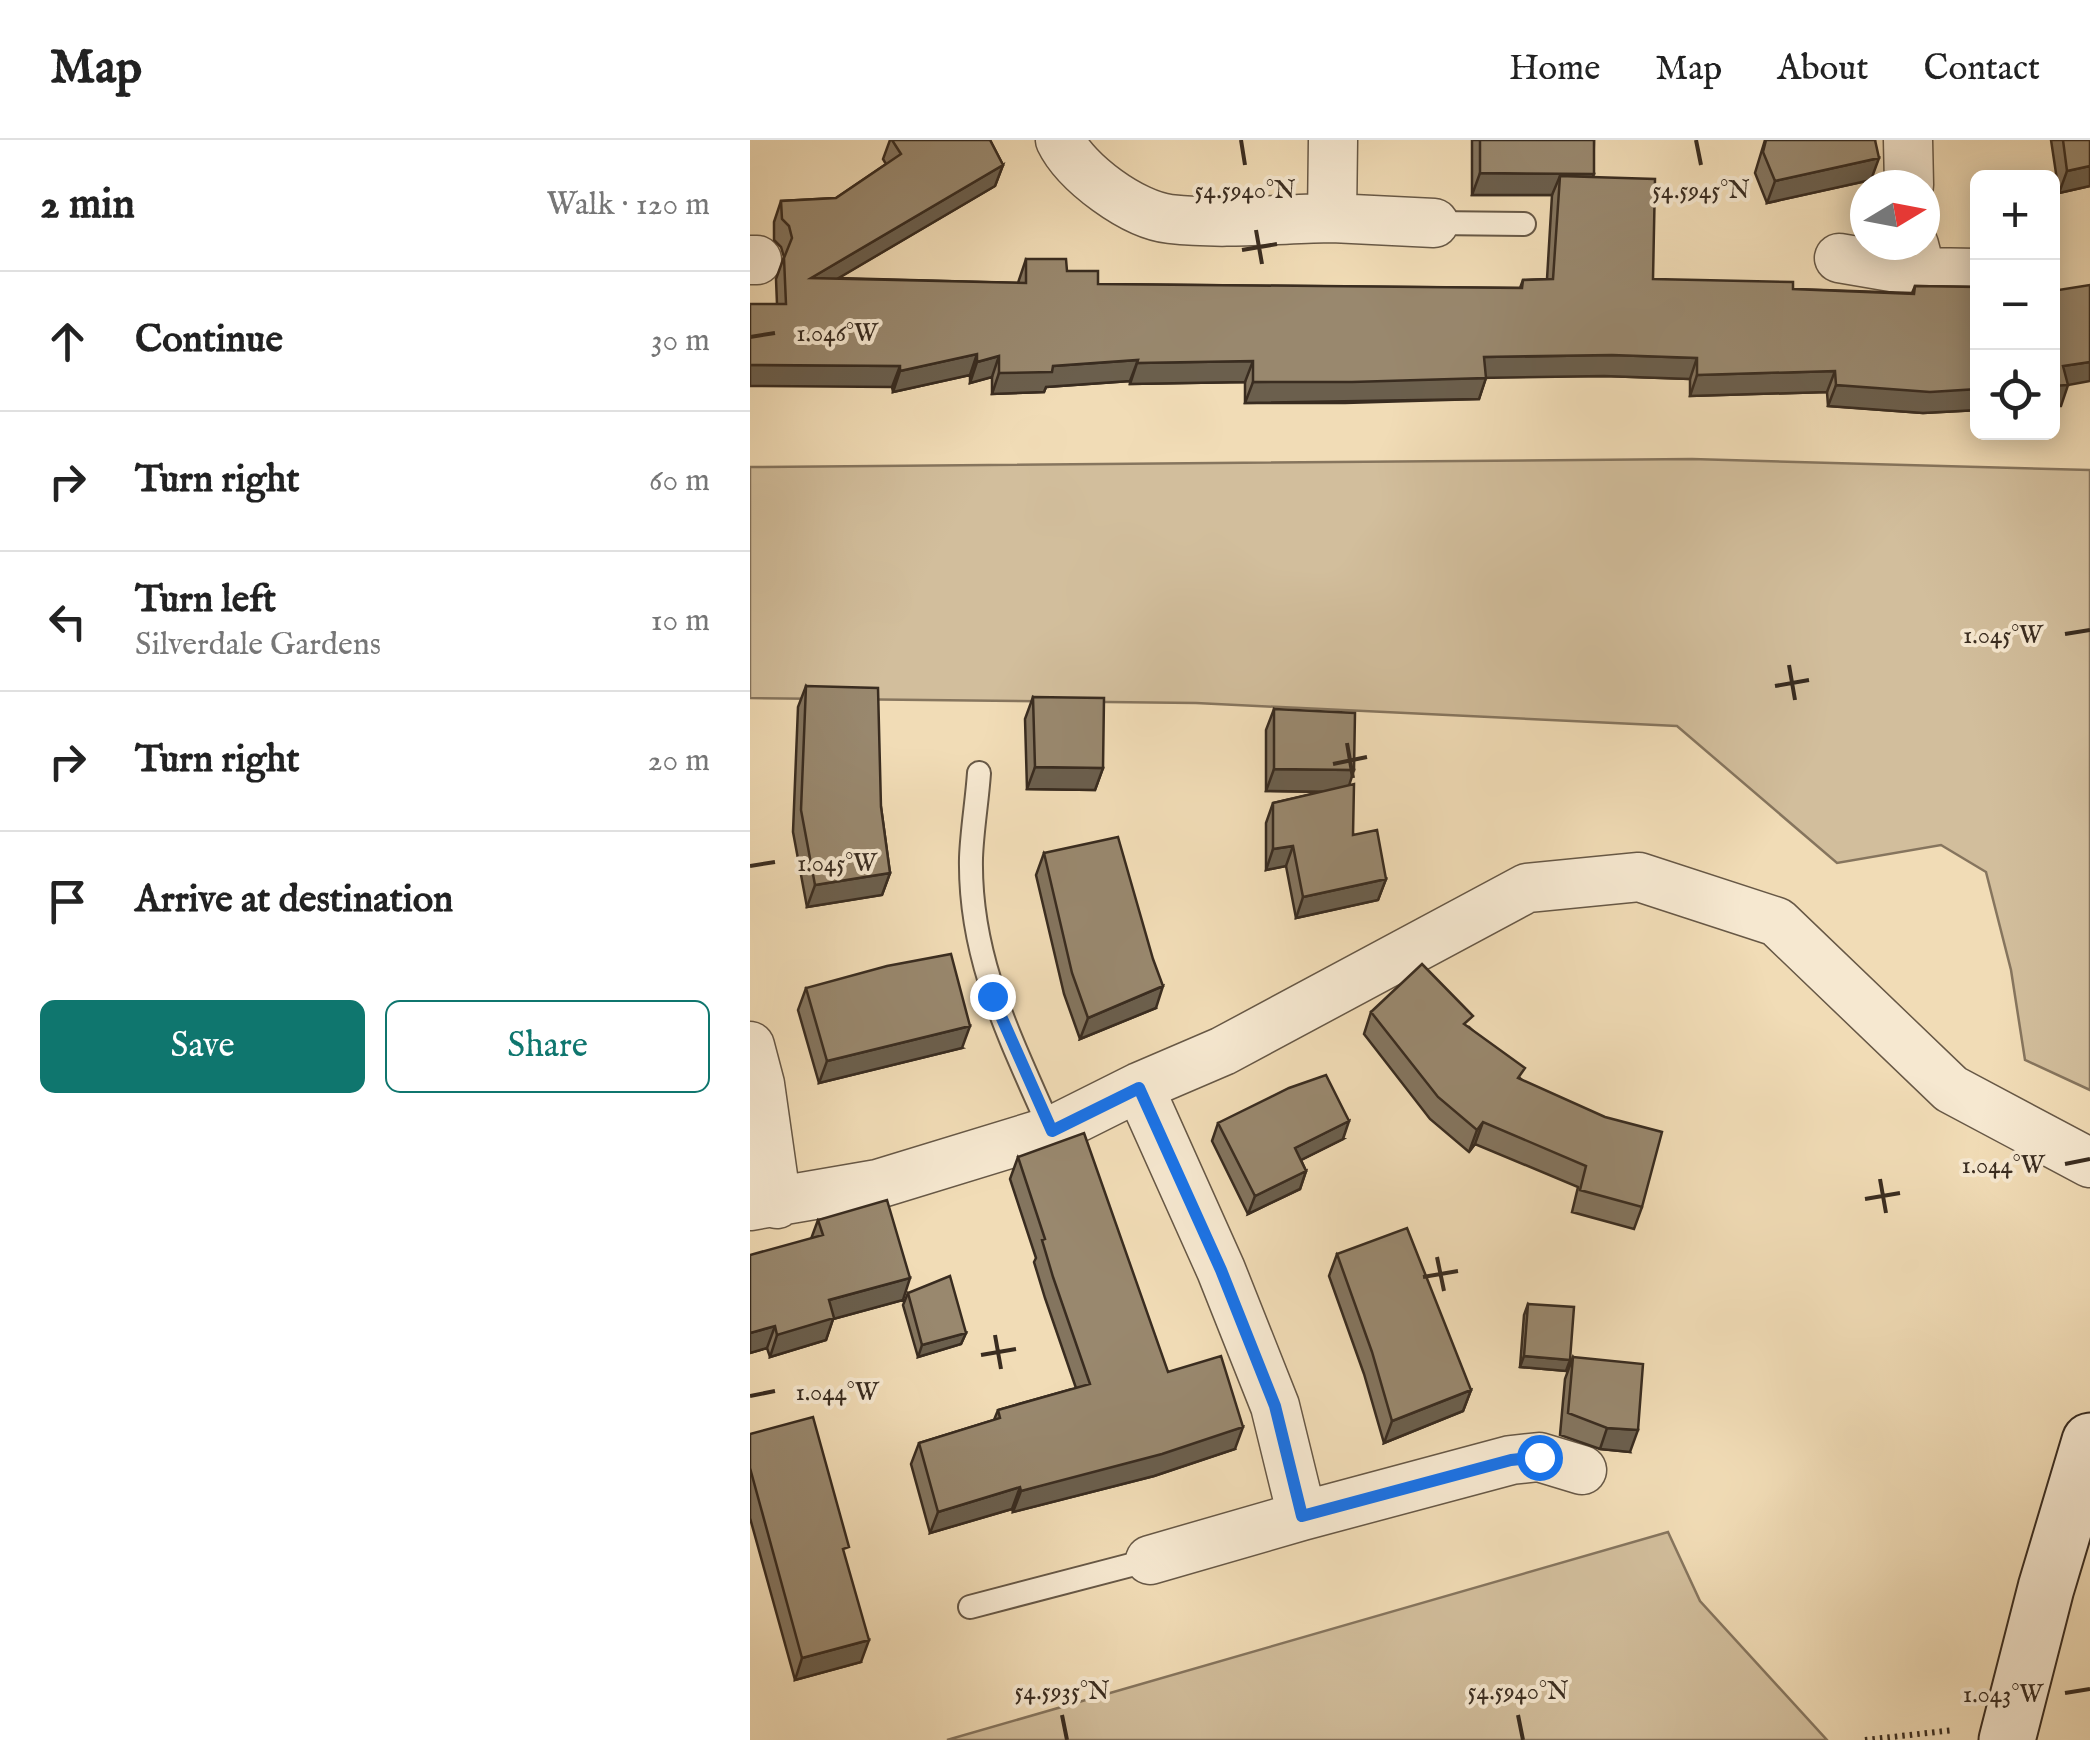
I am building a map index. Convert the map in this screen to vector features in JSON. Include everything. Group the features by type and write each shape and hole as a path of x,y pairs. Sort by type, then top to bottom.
{"street":[{"path":"1060,140 1096,182 1130,205 1166,219 1332,218 1434,223"},
{"path":"1332,218 1333,140"},
{"path":"1908,140 1909,170"},
{"path":"1840,258 1850,258"},
{"path":"1926,260 1970,271"},
{"path":"750,1046 760,1084 764,1205 878,1184 1052,1131 1222,1052 1528,888 1639,878 1777,922 1951,1089 2090,1163"},
{"path":"1139,1088 1221,1270 1275,1406 1302,1516"},
{"path":"2009,1732 2090,1441"},
{"path":"1150,1560 1511,1460 1539,1457 1582,1470"}],"lane":[{"path":"1434,223 1524,224"},
{"path":"979,774 972,858 975,918 992,996 1052,1131"},
{"path":"970,1608 1150,1560"}],"path":[{"path":"1865,1740 2009,1732"}],"shaded area":[{"path":"1692,459 2090,470 2090,1090 2025,1060 2011,970 1986,872 1941,845 1837,863 1677,726 1196,703 750,698 750,467"},
{"path":"1668,1532 1700,1601 1827,1740 947,1740"}],"building":[{"path":"892,140 990,140 1003,165 811,278 1026,283 1026,259 1066,259 1067,271 1098,271 1098,284 1522,288 1523,280 1553,279 1560,176 1655,179 1653,279 1793,282 1793,289 1914,294 1915,286 1970,287 1970,390 1930,392 1836,385 1835,371 1697,375 1697,358 1612,355 1484,357 1486,378 1352,382 1253,382 1253,361 1137,363 1138,360 1053,366 1052,372 999,373 999,356 977,362 977,354 900,371 900,366 750,365 750,304 786,304 784,258 792,238 782,219 781,201 836,198 901,154"},
{"path":"1480,140 1594,140 1594,174 1480,173"},
{"path":"1766,140 1875,140 1879,158 1775,181 1763,152"},
{"path":"2063,140 2090,140 2090,166 2067,171"},
{"path":"2090,285 2090,362 2063,366 2068,385 2060,386 2060,350 2060,290"},
{"path":"806,686 878,688 881,807 890,873 815,885 801,810"},
{"path":"1033,697 1104,698 1103,768 1035,767"},
{"path":"1274,709 1355,713 1354,770 1274,769"},
{"path":"1354,784 1353,835 1377,830 1386,879 1303,897 1293,846 1273,849 1273,803"},
{"path":"1118,837 1163,986 1088,1018 1072,973 1044,853"},
{"path":"951,954 970,1026 827,1061 806,988"},
{"path":"1422,964 1473,1016 1464,1024 1525,1068 1518,1078 1605,1117 1662,1132 1642,1207 1580,1190 1586,1166 1483,1122 1477,1130 1438,1097 1371,1012"},
{"path":"1326,1075 1349,1121 1295,1148 1306,1171 1255,1196 1218,1123 1289,1088"},
{"path":"1084,1133 1168,1372 1221,1356 1243,1427 1162,1454 1021,1491 1020,1487 938,1512 919,1443 1000,1418 998,1410 1090,1384 1018,1157"},
{"path":"887,1200 910,1278 829,1300 834,1318 777,1335 775,1326 750,1333 750,1255 823,1235 818,1220"},
{"path":"1407,1228 1471,1390 1392,1421 1337,1254"},
{"path":"950,1276 966,1333 922,1345 908,1293"},
{"path":"1528,1304 1574,1307 1570,1360 1524,1356"},
{"path":"1573,1357 1643,1364 1638,1430 1607,1428 1568,1413"},
{"path":"813,1417 849,1547 843,1549 869,1640 802,1658 750,1468 750,1434"}],"route":[{"path":"992,996 1052,1131 1139,1088 1221,1270 1275,1406 1302,1516 1511,1460 1539,1457"}]}
